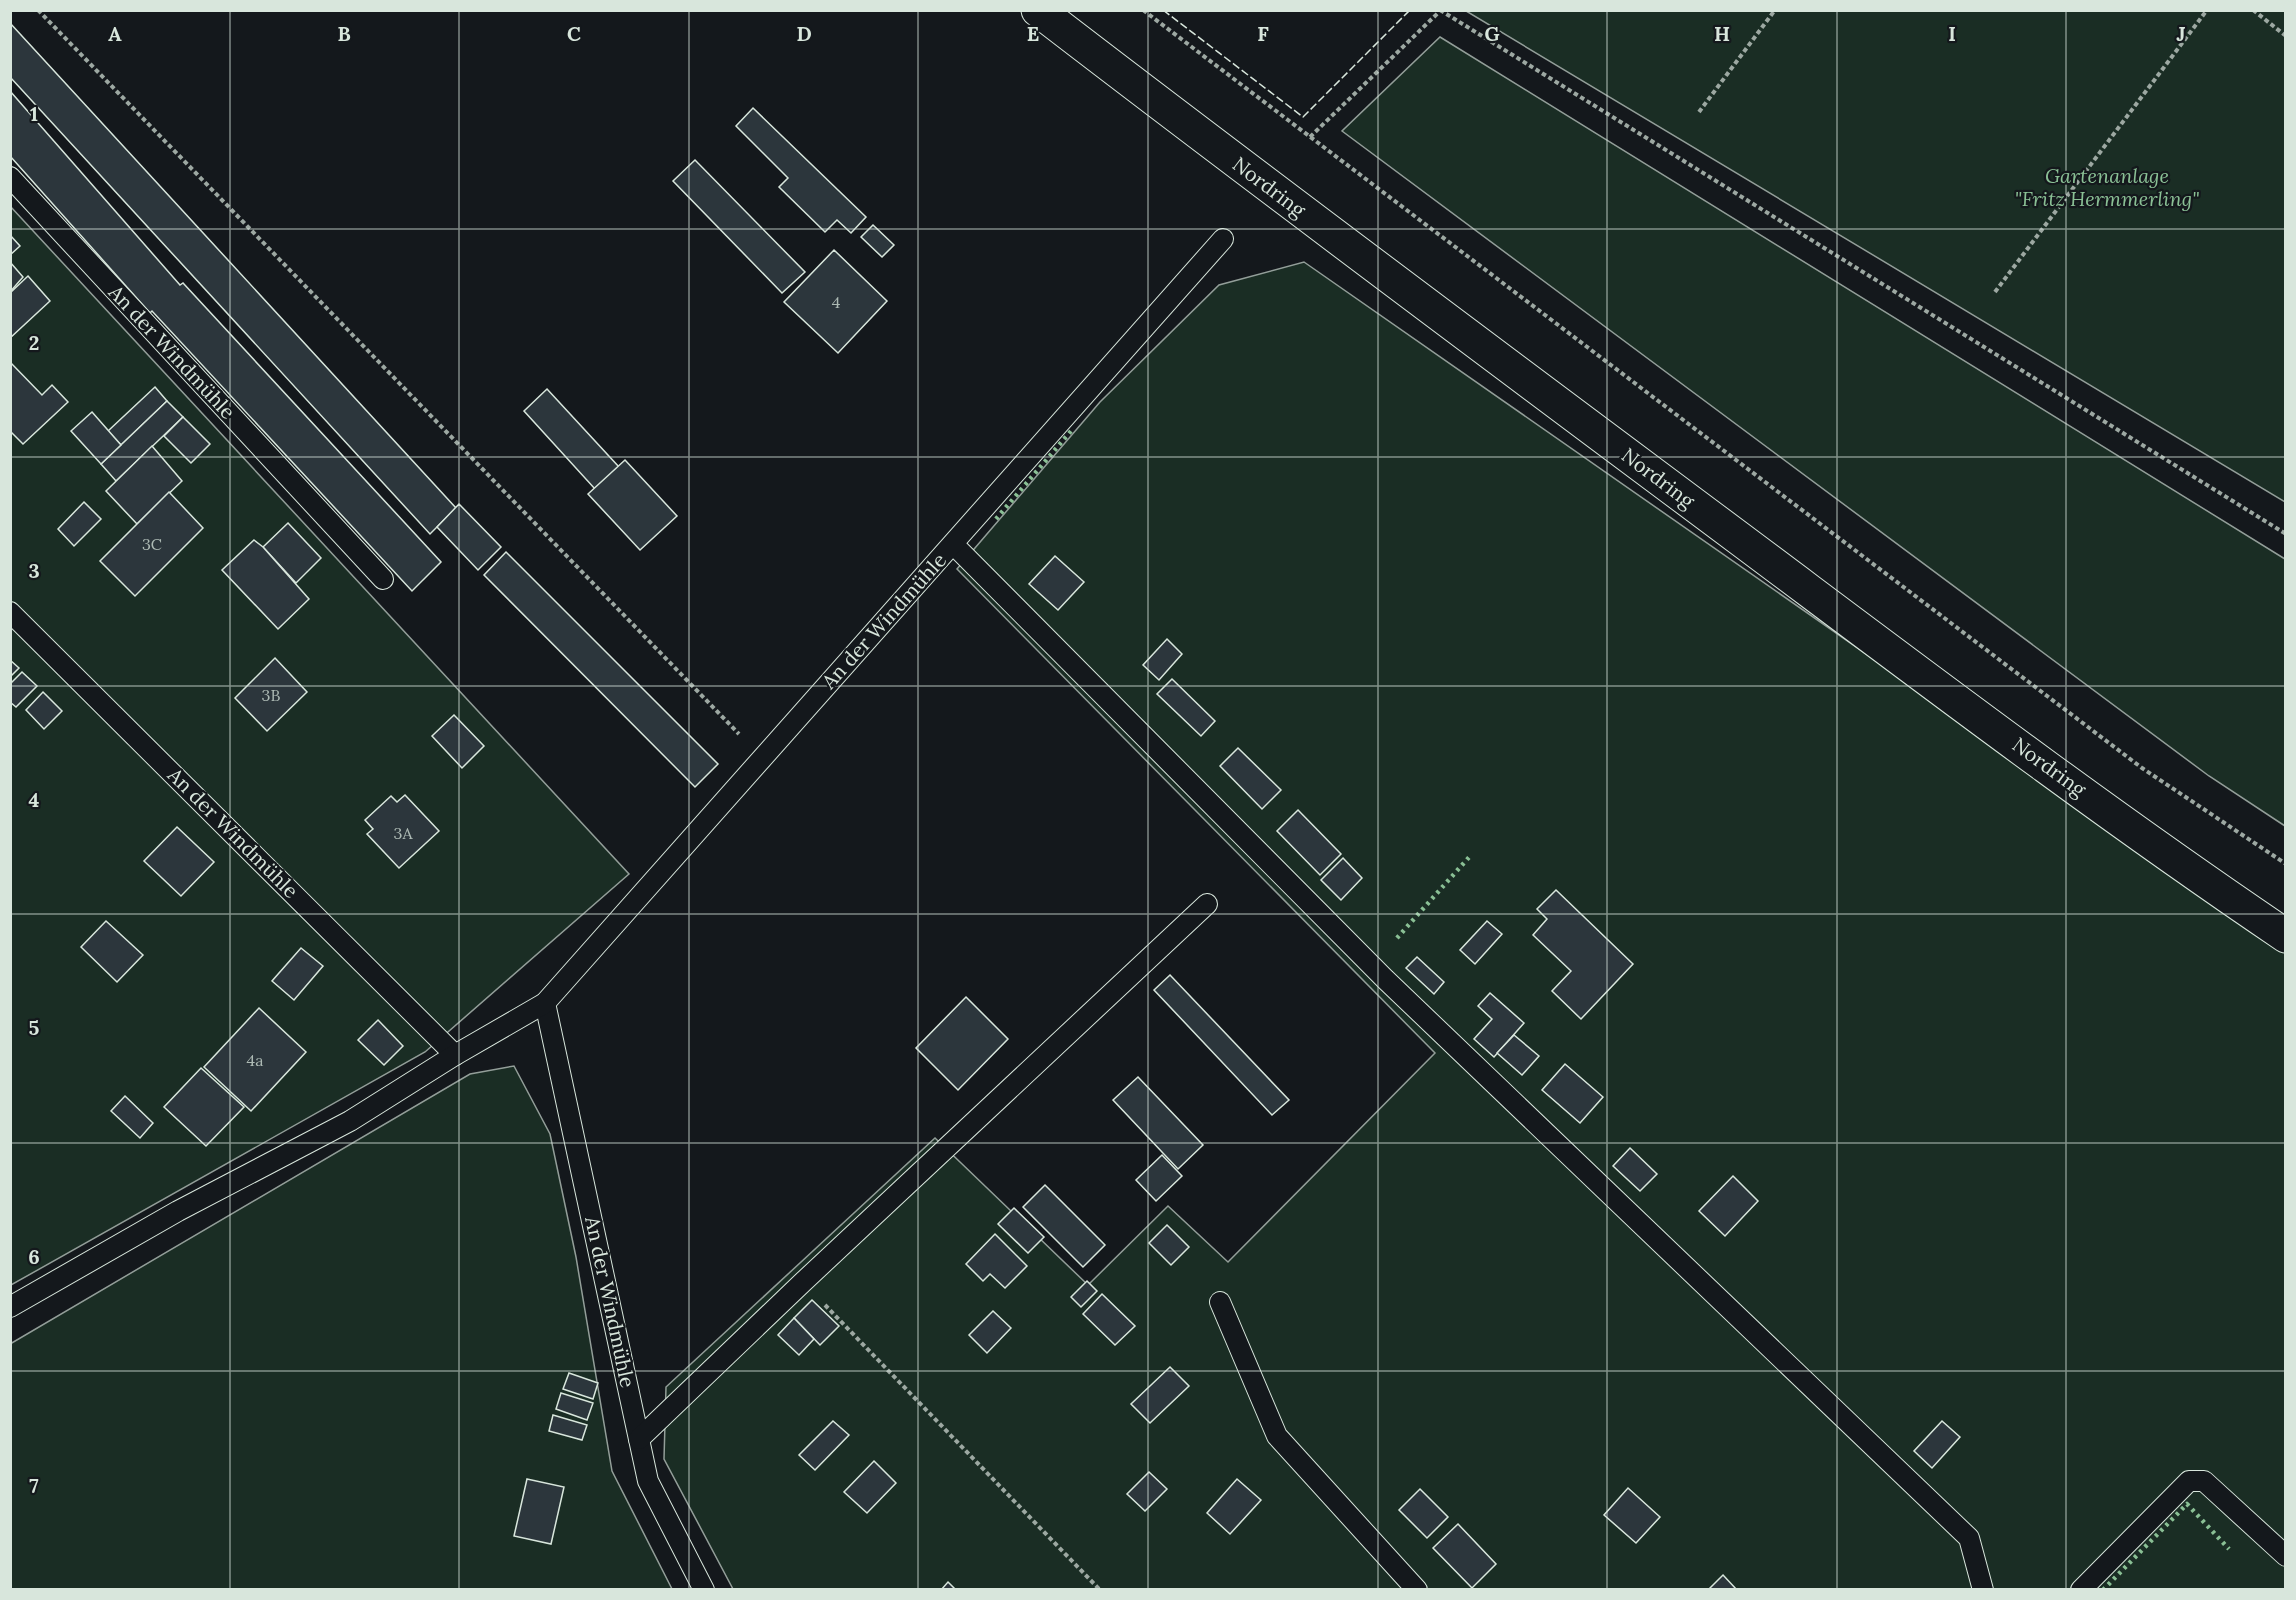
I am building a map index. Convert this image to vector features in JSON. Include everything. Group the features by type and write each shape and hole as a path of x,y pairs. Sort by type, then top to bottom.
{"main road":[{"name":"Nordring","path":"1038,10 1269,187 1937,686 2208,883 2286,936"}],"lane":[{"name":"An der Windmühle","path":"10,177 383,579"},
{"name":"An der Windmühle","path":"10,1307 178,1211 350,1121 455,1055 545,1004 1223,239"},
{"path":"953,544 1385,979 1969,1538 1983,1590"},
{"name":"An der Windmühle","path":"10,612 455,1055"},
{"path":"639,1439 803,1282 1208,904"},
{"name":"An der Windmühle","path":"545,1004 648,1481 704,1590"},
{"path":"1220,1302 1276,1436 1417,1590"},
{"path":"2082,1590 2189,1481 2204,1481 2286,1556"}],"path":[{"path":"38,10 762,759"},
{"path":"1143,10 2142,768 2286,864"},
{"path":"1699,112 1775,10"},
{"path":"1995,292 2207,10"},
{"path":"2253,10 2286,36"},
{"path":"1310,137 1439,11 2286,534"},
{"path":"803,1282 1100,1590"}],"green space":[{"name":"Gartenanlage \"Fritz Hermmerling\"","path":"1466,11 2285,11 2285,502"},
{"path":"1440,37 2285,559 2285,826 2209,776 1342,131"},
{"path":"10,206 629,874 425,1052 11,1285"},
{"path":"1304,262 2285,946 2285,1589 733,1589 664,1459 666,1387 935,1138 1088,1285 1168,1206 1228,1262 1435,1053 957,569 1100,402 1219,285"},
{"path":"514,1066 550,1134 576,1257 612,1471 672,1589 11,1589 10,1344 470,1074"}],"building":[{"path":"10,23 456,508 430,534 10,77"},
{"path":"10,91 180,285 183,283 441,562 412,591 152,311 150,313 10,156"},
{"path":"753,108 866,217 851,233 837,220 825,232 779,187 788,178 736,126"},
{"path":"695,160 805,272 782,293 673,181"},
{"path":"873,225 894,245 882,257 861,237"},
{"path":"10,235 20,246 10,255"},
{"path":"834,250 887,301 838,353 784,302"},
{"path":"10,262 23,277 10,292"},
{"path":"28,276 50,301 10,338 10,293"},
{"path":"10,362 42,395 52,385 68,402 23,444 10,431"},
{"path":"155,387 167,401 121,445 108,431"},
{"path":"547,389 619,467 595,489 524,411"},
{"path":"167,401 183,417 116,481 101,464"},
{"path":"92,412 121,445 101,464 71,431"},
{"path":"183,417 210,444 191,463 164,436"},
{"path":"152,446 182,481 137,524 106,491"},
{"path":"625,460 677,516 640,550 588,494"},
{"path":"169,492 203,528 135,596 100,561"},
{"path":"84,502 101,519 74,546 58,529"},
{"path":"459,504 501,547 478,570 437,527"},
{"path":"288,523 321,558 296,583 263,547"},
{"path":"254,540 263,547 309,599 278,629 222,570"},
{"path":"506,552 718,764 695,787 484,575"},
{"path":"1055,556 1084,582 1058,610 1029,584"},
{"path":"1167,639 1182,654 1159,680 1143,665"},
{"path":"275,658 307,692 267,731 235,698"},
{"path":"10,660 19,668 10,677"},
{"path":"22,672 37,686 16,707 10,702 10,684"},
{"path":"1172,679 1215,721 1201,736 1157,694"},
{"path":"43,692 62,711 44,729 26,710"},
{"path":"454,715 484,746 462,768 432,736"},
{"path":"1238,748 1281,790 1262,809 1220,766"},
{"path":"405,795 439,831 399,868 367,834 373,829 365,820 391,796 397,802"},
{"path":"1298,810 1341,854 1320,875 1277,831"},
{"path":"177,827 214,862 181,896 144,861"},
{"path":"1343,858 1362,878 1341,900 1321,880"},
{"path":"1556,890 1633,964 1581,1019 1552,991 1571,971 1533,935 1547,919 1537,909"},
{"path":"106,921 143,955 117,982 81,947"},
{"path":"1487,921 1502,934 1475,964 1460,950"},
{"path":"301,948 323,966 294,1000 272,981"},
{"path":"1417,957 1444,982 1434,994 1406,968"},
{"path":"1170,975 1289,1100 1272,1115 1154,990"},
{"path":"1490,993 1524,1023 1494,1057 1474,1039 1492,1019 1478,1006"},
{"path":"966,997 1008,1039 958,1090 916,1048"},
{"path":"259,1008 306,1052 251,1111 204,1067"},
{"path":"378,1020 403,1046 384,1065 358,1040"},
{"path":"1514,1035 1539,1056 1522,1075 1497,1053"},
{"path":"1565,1064 1603,1097 1580,1123 1542,1090"},
{"path":"201,1068 244,1107 206,1146 164,1107"},
{"path":"1138,1077 1203,1145 1178,1169 1113,1100"},
{"path":"125,1096 153,1123 140,1138 111,1111"},
{"path":"1630,1148 1657,1174 1640,1191 1613,1166"},
{"path":"1162,1155 1182,1176 1156,1201 1136,1180"},
{"path":"1733,1176 1758,1201 1725,1236 1699,1211"},
{"path":"1045,1185 1105,1245 1083,1267 1023,1207"},
{"path":"1014,1208 1044,1237 1028,1253 998,1224"},
{"path":"1167,1225 1189,1247 1171,1265 1149,1243"},
{"path":"995,1234 1027,1266 1005,1288 990,1274 983,1281 966,1264"},
{"path":"1087,1281 1097,1291 1081,1307 1071,1297"},
{"path":"1102,1294 1135,1326 1115,1345 1083,1314"},
{"path":"812,1300 839,1326 820,1345 794,1318"},
{"path":"993,1311 1011,1328 987,1353 969,1335"},
{"path":"794,1318 814,1339 799,1355 778,1335"},
{"path":"1170,1367 1189,1386 1150,1423 1131,1404"},
{"path":"569,1373 598,1383 593,1399 563,1389"},
{"path":"561,1393 593,1403 587,1420 556,1409"},
{"path":"553,1415 587,1425 582,1440 549,1431"},
{"path":"833,1421 849,1435 815,1470 799,1455"},
{"path":"1942,1421 1960,1437 1932,1468 1914,1451"},
{"path":"874,1461 896,1483 867,1513 844,1492"},
{"path":"1149,1472 1167,1489 1145,1511 1127,1494"},
{"path":"527,1479 564,1487 551,1544 514,1536"},
{"path":"1237,1479 1261,1500 1230,1534 1207,1513"},
{"path":"1628,1488 1660,1517 1636,1543 1604,1515"},
{"path":"1420,1489 1448,1517 1427,1538 1399,1510"},
{"path":"1458,1524 1496,1564 1472,1588 1433,1548"},
{"path":"1723,1575 1737,1590 1708,1590"},
{"path":"948,1582 956,1590 941,1590"}],"hedge":[{"path":"996,519 1071,431"},
{"path":"1397,938 1471,855"},
{"path":"2103,1590 2187,1504 2229,1549"}],"fence":[{"path":"1163,10 1303,117 1410,10"}]}
